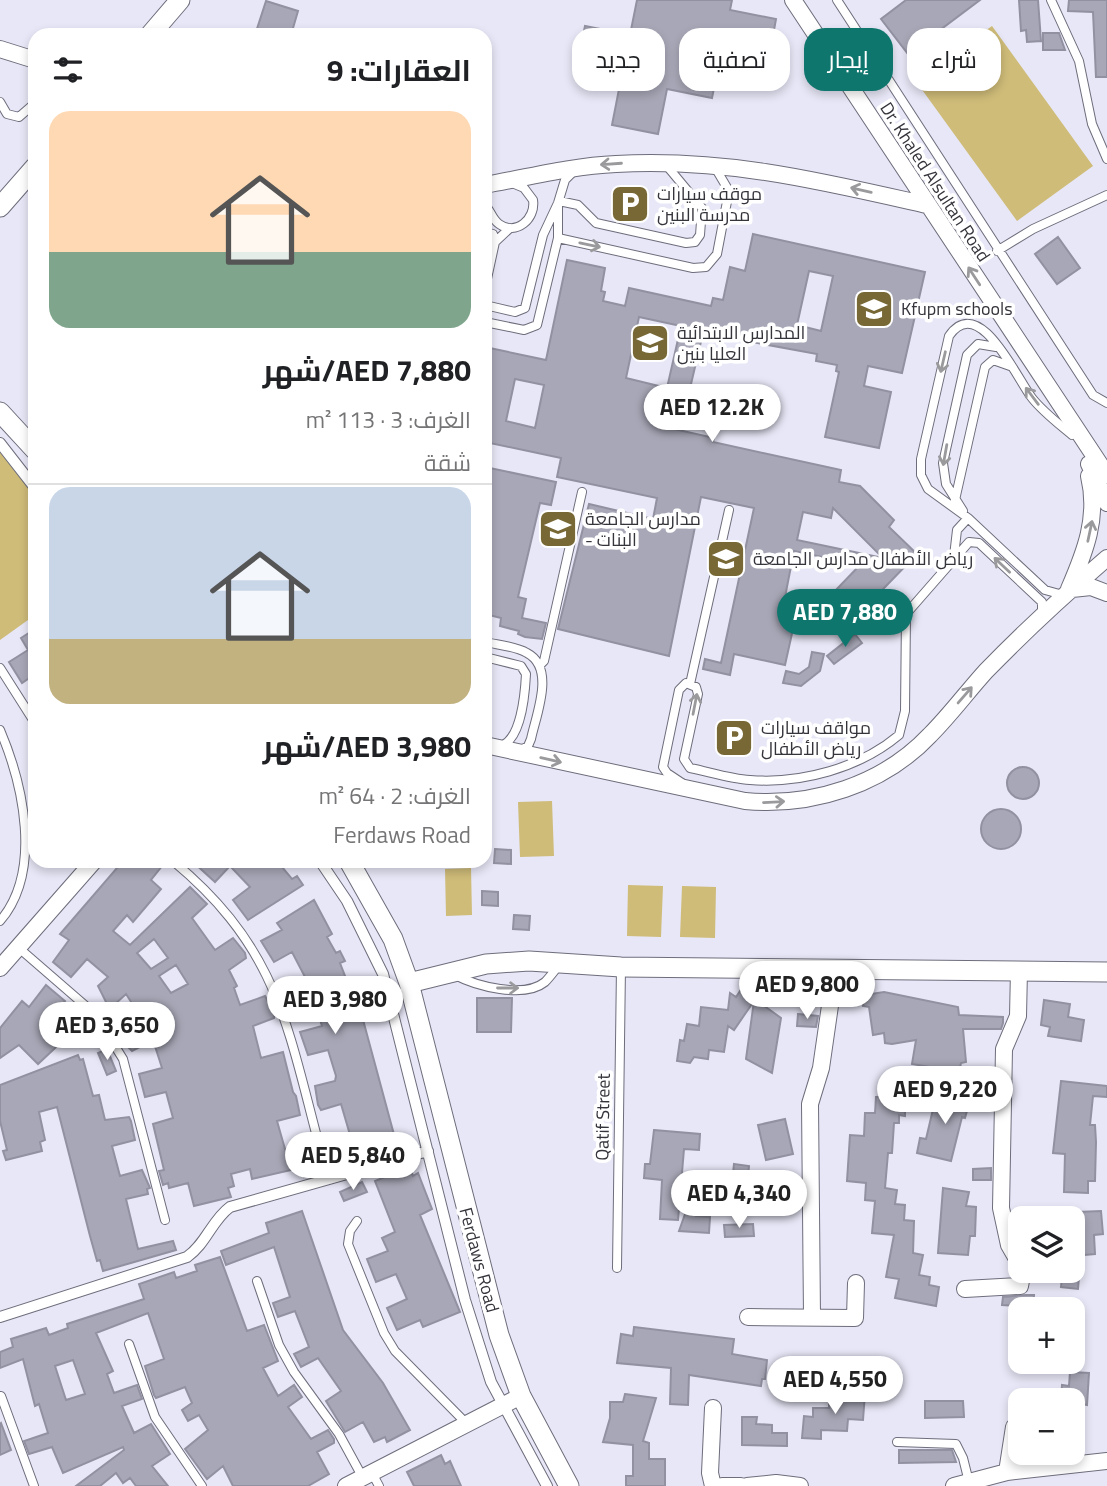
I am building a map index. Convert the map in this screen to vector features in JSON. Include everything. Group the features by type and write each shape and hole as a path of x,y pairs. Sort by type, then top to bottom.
{"street":[{"path":"156,28 180,0"},
{"name":"Dr. Khaled Alsultan Road","path":"793,0 1107,475"},
{"path":"0,49 28,58"},
{"path":"493,183 586,166 706,164 759,169 927,205"},
{"path":"0,207 28,175"},
{"name":"Dr. Khaled Alsultan Road","path":"1023,350 1037,381 1076,441 1107,503"},
{"path":"0,412 28,442"},
{"path":"1069,592 1086,547 1093,515 1092,486 1076,441"},
{"path":"0,443 28,479"},
{"path":"492,747 700,793 767,803 799,800 855,786 881,772 929,737 1041,616 1107,558"},
{"path":"1069,592 1091,587 1107,593"},
{"path":"0,968 20,949 88,868"},
{"path":"325,868 347,901 383,974 465,1300 501,1405 547,1486"},
{"name":"Ferdaws Road","path":"353,868 388,929 409,983 483,1281 521,1396 569,1486"},
{"path":"409,983 449,972 507,962 835,971 1107,972"},
{"path":"1008,1240 1001,1208 1003,1049 1018,1016 1019,970"},
{"path":"812,1315 810,1104 821,1068 835,971"},
{"path":"0,1317 187,1257 197,1250 222,1213 230,1208 428,1151"},
{"path":"748,1317 812,1315 855,1318 856,1283"},
{"path":"965,1289 1020,1286 1021,1283"},
{"path":"346,1486 372,1479 466,1423 521,1396"},
{"path":"713,1408 710,1473 713,1486"},
{"path":"961,1484 1007,1472 1107,1461"},
{"path":"1007,1472 1008,1465"},
{"path":"747,1486 776,1483 800,1486"},
{"path":"722,1486 741,1486"}],"lane":[{"path":"837,0 1093,395 1107,402"},
{"path":"1051,0 1079,61 1092,124 1107,159"},
{"path":"0,102 7,114 19,117 28,111"},
{"path":"558,202 578,205 596,223 686,243 695,242 700,234 702,208 670,167 659,163"},
{"path":"558,238 693,268 706,267 717,254 729,191 720,173 706,164"},
{"path":"492,305 515,312 525,308 543,236 568,175 586,166"},
{"path":"493,183 524,188 533,200 530,219 520,226 510,228 495,242"},
{"path":"998,251 1033,229 1107,195"},
{"path":"492,323 524,330 537,325 558,238 558,202"},
{"path":"492,215 498,223 510,228"},
{"path":"492,234 495,242 492,256"},
{"path":"1069,592 1055,595 1045,590 968,518 928,489 921,475 921,459 949,336 954,329 969,324 978,326 990,335 1033,399 1076,441"},
{"path":"968,518 943,478 943,463 967,355 978,344 991,344 999,349"},
{"path":"955,500 985,366 988,362 997,360 1012,368"},
{"path":"540,665 544,661 582,492"},
{"path":"690,684 729,510"},
{"path":"954,557 957,530 968,518"},
{"path":"700,793 667,773 663,767 679,690 683,685 696,687 698,694 684,759 690,768 747,780 780,780 827,772 866,757 900,735 903,727 904,620 911,607 968,542 979,543 1042,602 1041,616"},
{"path":"492,644 525,651 540,665 542,684 531,739 522,750 513,751"},
{"path":"492,659 521,666 526,674 514,736 506,744 492,746"},
{"path":"0,668 28,712"},
{"path":"0,730 15,769 24,850 16,895 0,921"},
{"path":"181,868 210,892 234,920 261,962 277,995 289,1030 318,1141"},
{"path":"20,949 95,1014 116,1047 130,1079 165,1220"},
{"path":"449,972 484,988 528,988 544,982 561,963"},
{"name":"Qatif Street","path":"617,1268 621,967"},
{"path":"357,1222 350,1231 348,1244 384,1333 407,1367 466,1423"},
{"path":"257,1281 279,1345 294,1372 372,1479"},
{"path":"129,1343 155,1417 202,1486"},
{"path":"1,1396 34,1486"},
{"path":"897,1442 956,1444 963,1458 961,1484"}],"shaded area":[{"path":"1001,38 1093,166 1017,221 923,91 1001,91"},
{"path":"0,449 28,487 28,620 0,640"},
{"path":"552,801 554,856 520,857 518,802"},
{"path":"471,868 472,915 446,916 445,869"},
{"path":"628,885 663,886 661,937 627,936"},
{"path":"682,886 716,887 715,938 680,937"}],"building":[{"path":"637,0 732,0 730,10 776,19 774,28 679,28 679,91 713,91 712,98 667,89 658,134 612,125 619,91 665,91 665,28 631,28"},
{"path":"906,0 980,0 943,28 907,28 907,53 893,35 893,28 888,28 881,19"},
{"path":"1019,0 1038,0 1041,41 1027,42 1026,30 1021,31"},
{"path":"1069,0 1107,0 1107,77 1096,77 1093,12 1068,11"},
{"path":"266,1 298,11 293,28 257,28"},
{"path":"1043,33 1059,33 1065,50 1043,50"},
{"path":"753,234 925,272 902,373 868,366 864,386 891,392 879,448 825,437 839,372 836,371 837,365 816,361 817,354 703,333 688,397 681,396 674,429 714,438 713,442 841,470 839,482 860,486 894,520 889,527 917,554 859,614 858,621 797,611 785,665 734,654 730,675 703,669 705,659 721,663 754,508 701,497 669,656 558,629 589,504 653,519 657,498 557,477 561,458 492,443 492,348 546,360 567,260 605,268 601,291 605,292 603,301 625,306 629,288 711,306 713,298 723,300 730,267 745,271","holes":["809,271 833,276 821,331 797,325","639,317 681,326 667,388 626,378","515,379 544,385 535,428 506,421","833,508 883,558 797,540 803,512 831,518","794,551 860,565 833,593 850,609 785,597"]},
{"path":"1058,237 1080,268 1057,284 1035,254"},
{"path":"492,468 556,482 551,505 540,503 518,597 526,599 522,618 546,623 542,639 525,637 518,634 519,631 500,626 501,618 492,616"},
{"path":"28,634 28,650 21,638"},
{"path":"855,634 862,643 834,664 827,656"},
{"path":"28,650 28,679 22,683 9,662"},
{"path":"812,652 824,654 820,671 801,686 783,683 786,671 799,674 809,667"},
{"path":"1023,767 1034,772 1039,783 1034,794 1023,799 1012,794 1007,783 1012,772"},
{"path":"1001,809 1009,810 1015,815 1020,821 1020,837 1015,843 1009,848 1001,849 993,848 987,843 982,837 981,829 982,821 987,815 993,810"},
{"path":"495,849 511,850 511,864 494,863"},
{"path":"117,868 160,868 151,880 161,889 133,922 127,915 113,931 130,945 190,887 207,904 192,918 215,950 233,938 245,953 246,958 229,970 237,986 234,988 240,1005 265,996 274,1013 274,1018 253,1026 261,1058 283,1052 296,1096 300,1115 277,1121 291,1170 252,1179 250,1169 231,1174 234,1186 228,1188 231,1197 194,1206 188,1183 169,1188 168,1183 163,1185 159,1171 164,1170 153,1124 173,1118 166,1092 145,1097 139,1074 162,1068 153,1040 132,1051 128,1047 121,1029 142,1019 126,994 113,1006 108,1006 98,986 108,977 87,959 71,977 53,962 69,940 60,934","holes":["154,939 168,958 151,969 137,953","176,965 188,984 171,993 159,976"]},
{"path":"200,868 228,868 215,882"},
{"path":"232,868 283,868 292,879 297,876 303,885 248,920 233,900 250,887"},
{"path":"482,891 498,892 498,906 482,905"},
{"path":"314,900 332,934 327,937 336,953 340,951 345,961 340,963 347,981 352,979 396,1142 391,1143 393,1152 304,1177 301,1167 355,1152 341,1104 321,1110 318,1105 315,1086 335,1081 336,1076 328,1050 308,1055 300,1032 322,1026 314,1001 293,1008 284,985 305,977 292,952 274,962 261,941 282,930 277,923"},
{"path":"514,915 530,916 529,930 513,929"},
{"path":"46,985 65,1001 52,1016 69,1035 38,1064 19,1045 0,1058 0,1028 22,1001 29,1007"},
{"path":"740,991 769,995 763,1005 781,1018 772,1073 746,1059 754,1001 734,1030 728,1026 724,1052 709,1050 708,1059 694,1057 690,1063 677,1061 680,1040 684,1041 687,1024 699,1026 701,1007 728,1010 730,993 736,997"},
{"path":"884,992 958,1007 959,1015 1003,1017 1003,1023 1001,1029 963,1029 966,1062 961,1063 959,1072 912,1064 916,1040 892,1044 885,1043 884,1033 873,1035 869,1007 863,1006 864,995"},
{"path":"477,998 512,998 511,1032 477,1032"},
{"path":"1044,1000 1070,1004 1068,1017 1084,1020 1081,1041 1048,1036 1050,1027 1041,1025"},
{"path":"798,1014 818,1016 816,1027 797,1026"},
{"path":"107,1049 116,1071 107,1075 98,1053"},
{"path":"78,1055 80,1060 83,1059 93,1096 99,1095 105,1120 129,1117 131,1121 135,1140 112,1146 120,1176 142,1170 150,1188 147,1189 148,1194 126,1199 138,1249 173,1241 176,1250 103,1271 100,1260 97,1261 57,1107 39,1112 45,1140 40,1142 42,1151 6,1160 3,1151 7,1150 0,1121 0,1085"},
{"path":"893,1076 914,1081 913,1104 905,1104 905,1116 899,1115 899,1123 894,1123 892,1153 888,1153 885,1188 897,1190 895,1204 905,1205 904,1220 914,1221 913,1253 923,1255 919,1275 930,1277 929,1285 939,1287 936,1306 895,1298 899,1279 886,1277 894,1235 872,1233 875,1201 865,1200 866,1183 847,1181 850,1135 864,1136 865,1113 875,1113 876,1097 885,1097 886,1082 893,1083"},
{"path":"1061,1081 1107,1086 1107,1097 1093,1096 1090,1125 1095,1125 1095,1181 1088,1181 1088,1193 1064,1192 1065,1154 1053,1153"},
{"path":"944,1088 965,1093 963,1099 970,1100 965,1118 962,1117 951,1161 917,1153 920,1138 926,1139 934,1105 940,1107"},
{"path":"785,1119 793,1154 766,1160 758,1125"},
{"path":"654,1130 700,1134 699,1150 684,1149 678,1220 660,1219 662,1180 644,1178 645,1164 650,1164"},
{"path":"734,1164 749,1166 745,1204 730,1202"},
{"path":"409,1167 413,1176 418,1173 432,1209 420,1215 460,1312 423,1327 420,1320 397,1330 387,1308 407,1299 396,1274 376,1282 367,1259 388,1251 382,1238 395,1232 375,1181"},
{"path":"991,1168 991,1180 973,1180 973,1169"},
{"path":"362,1182 367,1192 344,1201 340,1192"},
{"path":"695,1186 698,1186 696,1216 710,1217 709,1233 679,1231"},
{"path":"943,1188 969,1192 966,1206 976,1207 975,1236 970,1236 968,1255 938,1253"},
{"path":"302,1211 343,1330 383,1383 410,1430 387,1442 385,1437 374,1442 363,1422 345,1432 326,1401 341,1391 318,1358 301,1367 294,1354 309,1347 295,1311 278,1317 273,1303 290,1297 274,1247 226,1265 221,1251 269,1233 266,1223"},
{"path":"1101,1211 1103,1234 1094,1235 1095,1254 1085,1255 1085,1212"},
{"path":"753,1224 754,1236 725,1237 724,1225"},
{"path":"220,1257 247,1331 264,1325 278,1361 263,1368 278,1396 294,1385 302,1397 288,1407 311,1439 328,1430 334,1439 334,1443 317,1452 329,1474 308,1486 233,1486 223,1466 207,1479 185,1449 208,1430 199,1415 188,1421 182,1410 192,1403 185,1387 156,1398 154,1395 145,1366 164,1359 148,1313 96,1333 113,1371 107,1374 114,1393 137,1385 142,1399 122,1406 134,1433 151,1424 170,1454 152,1466 168,1486 136,1486 130,1478 123,1483 116,1473 100,1486 76,1486 124,1450 123,1447 63,1473 52,1447 29,1454 24,1441 48,1433 39,1404 35,1406 23,1359 0,1368 0,1352 13,1347 11,1339 46,1328 49,1335 68,1328 67,1324 144,1299 139,1284 174,1272 176,1278 197,1271 195,1265","holes":["73,1360 85,1394 66,1400 55,1366"]},
{"path":"1061,1283 1078,1283 1078,1289 1061,1287"},
{"path":"1034,1295 1008,1297 1008,1305 1002,1305 1003,1297"},
{"path":"634,1327 734,1339 732,1354 767,1360 765,1379 762,1379 761,1386 689,1375 688,1405 670,1404 671,1368 617,1363 621,1334 633,1336"},
{"path":"1089,1373 1087,1405 1085,1388 1062,1388 1062,1385 1069,1386 1070,1374"},
{"path":"843,1392 865,1393 863,1420 848,1419 847,1431 821,1430 821,1439 802,1438 804,1416 813,1417 813,1408 829,1408 829,1400 843,1400"},
{"path":"625,1394 656,1398 643,1441 649,1443 649,1459 665,1459 665,1486 626,1486 626,1476 633,1476 633,1445 603,1442 610,1418 610,1402 623,1402"},
{"path":"925,1401 963,1401 964,1417 925,1418"},
{"path":"742,1417 757,1417 756,1424 772,1425 772,1433 787,1433 787,1446 742,1445"},
{"path":"0,1424 11,1450 0,1455"},
{"path":"899,1450 952,1450 956,1462 899,1463"},
{"path":"441,1455 445,1464 450,1461 461,1486 414,1486 407,1472"}],"place":[{"name":"موقف سيارات مدرسة البنين","path":"630,204"},
{"name":"Kfupm schools","path":"874,309"},
{"name":"المدارس الابتدائية العليا بنين","path":"650,343"},
{"name":"مدارس الجامعة - البنات","path":"558,529"},
{"name":"رياض الأطفال مدارس الجامعة","path":"726,559"},
{"name":"مواقف سيارات رياض الأطفال","path":"734,738"}]}
